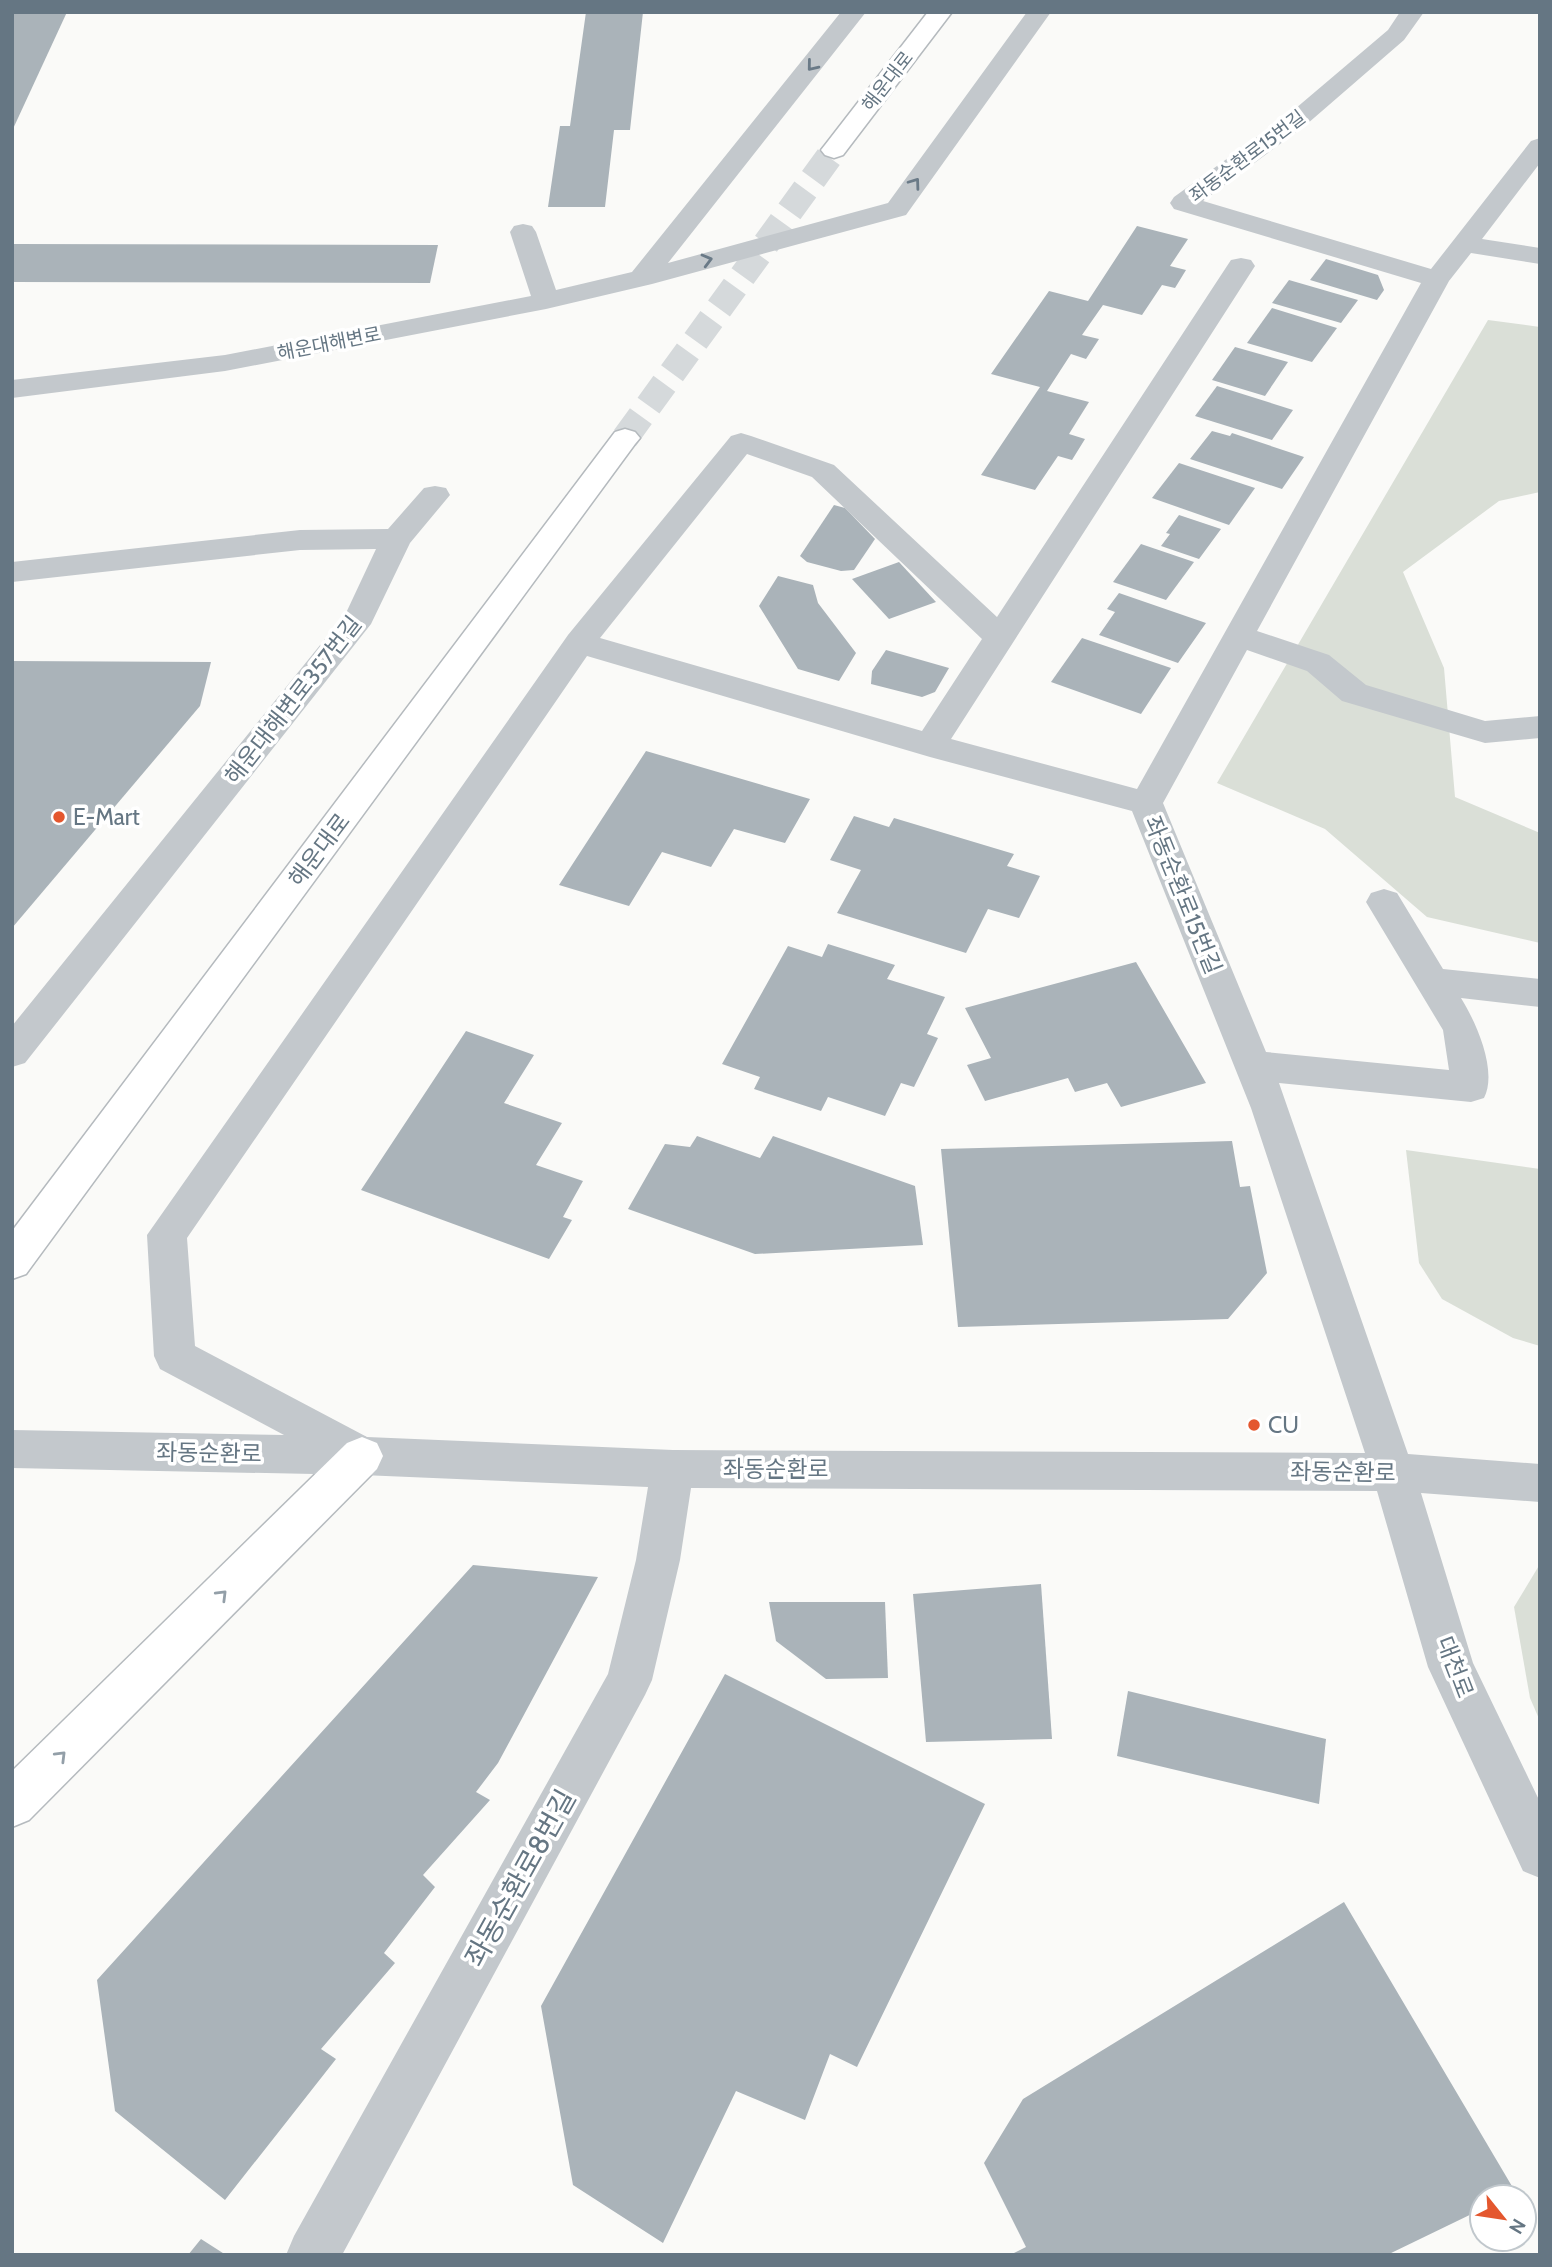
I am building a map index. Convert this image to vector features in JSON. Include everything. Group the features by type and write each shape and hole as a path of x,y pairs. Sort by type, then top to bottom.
{"main road":[{"name":"해운대로","path":"834,150 940,12"},
{"name":"해운대로","path":"12,1262 625,438"},
{"path":"12,1804 362,1456"}],"street":[{"path":"642,278 855,12"},
{"name":"해운대해변로","path":"12,389 225,363 546,301 897,209 1039,12"},
{"name":"좌동순환로15번길","path":"1412,12 1396,35 1298,119 1183,204 1437,279"},
{"name":"좌동순환로15번길","path":"1393,1472 1275,1121 1146,803 1437,279 1540,146"},
{"path":"523,232 546,301"},
{"path":"1464,244 1540,256"},
{"path":"930,745 1241,265"},
{"path":"362,1456 175,1356 167,1235 579,643 741,442 823,471 1000,638"},
{"name":"해운대해변로357번길","path":"12,1053 360,617 396,539 435,495"},
{"path":"12,572 300,540 396,539"},
{"path":"1239,636 1318,663 1354,693 1485,732 1540,727"},
{"path":"579,643 930,745 1146,803"},
{"path":"1254,1066 1471,1087 1461,1029 1384,902"},
{"path":"1431,981 1540,993"},
{"name":"좌동순환로","path":"12,1449 362,1456 673,1469 1393,1472 1540,1483"},
{"name":"좌동순환로8번길","path":"329,2249 629,1680 658,1560 673,1469"},
{"name":"대천로","path":"1393,1472 1451,1667 1540,1854"}],"shaded area":[{"path":"1488,320 1540,327 1540,492 1499,501 1403,572 1444,668 1455,797 1540,833 1540,943 1427,917 1325,829 1217,783"},
{"path":"1406,1150 1540,1169 1540,1346 1513,1338 1442,1299 1419,1263"},
{"path":"1540,1564 1540,1721 1530,1698 1514,1607"}],"building":[{"path":"12,12 67,12 12,131"},
{"path":"586,12 643,12 630,130 614,130 605,207 548,207 560,126 570,126"},
{"path":"1137,226 1188,239 1170,266 1186,270 1175,288 1162,285 1142,315 1103,305 1082,335 1099,339 1086,359 1071,354 1047,391 1089,402 1069,434 1085,439 1072,460 1058,456 1035,490 981,475 1040,387 991,374 1049,291 1088,301"},
{"path":"12,244 438,245 430,283 12,282"},
{"path":"1326,259 1378,275 1384,290 1377,300 1310,280"},
{"path":"1289,280 1358,300 1341,323 1272,303"},
{"path":"1272,308 1337,328 1312,362 1247,343"},
{"path":"1235,347 1288,362 1265,396 1212,380"},
{"path":"1217,386 1293,410 1272,440 1195,416"},
{"path":"1212,431 1230,436 1232,433 1304,457 1282,489 1190,459"},
{"path":"1179,463 1255,488 1229,525 1152,498"},
{"path":"834,505 845,508 875,539 854,570 841,571 807,562 800,556"},
{"path":"1179,515 1221,529 1199,559 1161,546 1170,534 1166,533"},
{"path":"1141,544 1194,562 1166,600 1113,582"},
{"path":"899,562 936,602 889,619 852,579"},
{"path":"778,576 813,585 818,603 856,653 839,681 798,669 759,606"},
{"path":"1119,593 1206,623 1178,663 1099,635 1115,612 1107,609"},
{"path":"1082,638 1171,668 1141,714 1051,682"},
{"path":"886,650 949,668 935,692 922,697 871,684 872,671"},
{"name":"E-Mart","path":"12,661 211,662 200,706 12,928"},
{"path":"646,751 810,799 785,843 734,829 711,867 662,852 629,906 559,885"},
{"path":"854,816 889,827 894,818 1014,854 1007,866 1040,876 1019,918 988,909 966,953 837,913 861,870 830,860"},
{"path":"828,944 895,965 887,979 945,997 927,1034 938,1038 914,1087 901,1083 885,1116 828,1097 821,1111 754,1089 760,1077 722,1064 788,946 822,957"},
{"path":"1136,962 1206,1083 1121,1107 1107,1083 1075,1092 1068,1078 985,1101 967,1065 991,1058 965,1008"},
{"path":"466,1031 534,1055 504,1103 562,1123 536,1165 583,1181 563,1217 572,1220 549,1259 361,1190"},
{"path":"697,1136 760,1158 773,1136 915,1186 923,1245 755,1254 628,1209 665,1144 690,1147"},
{"path":"1232,1141 1240,1187 1250,1186 1267,1273 1228,1319 958,1327 941,1149"},
{"path":"473,1565 598,1577 498,1763 476,1792 490,1800 423,1875 435,1887 384,1953 395,1963 321,2049 336,2059 225,2200 115,2111 97,1980"},
{"path":"1041,1584 1052,1739 926,1742 913,1594"},
{"path":"769,1602 885,1602 888,1678 826,1679 776,1641"},
{"path":"725,1674 985,1804 857,2067 830,2054 805,2120 736,2091 663,2243 573,2185 541,2006"},
{"path":"1128,1691 1326,1739 1319,1804 1117,1756"},
{"path":"1344,1902 1510,2183 1468,2183 1468,2216 1387,2255 1010,2255 1026,2247 984,2163 1023,2099"},
{"path":"201,2239 226,2255 188,2255"}],"tunnel":[{"path":"625,438 834,150"}],"place":[{"name":"E-Mart","path":"59,817"},
{"name":"CU","path":"1254,1425"}]}
